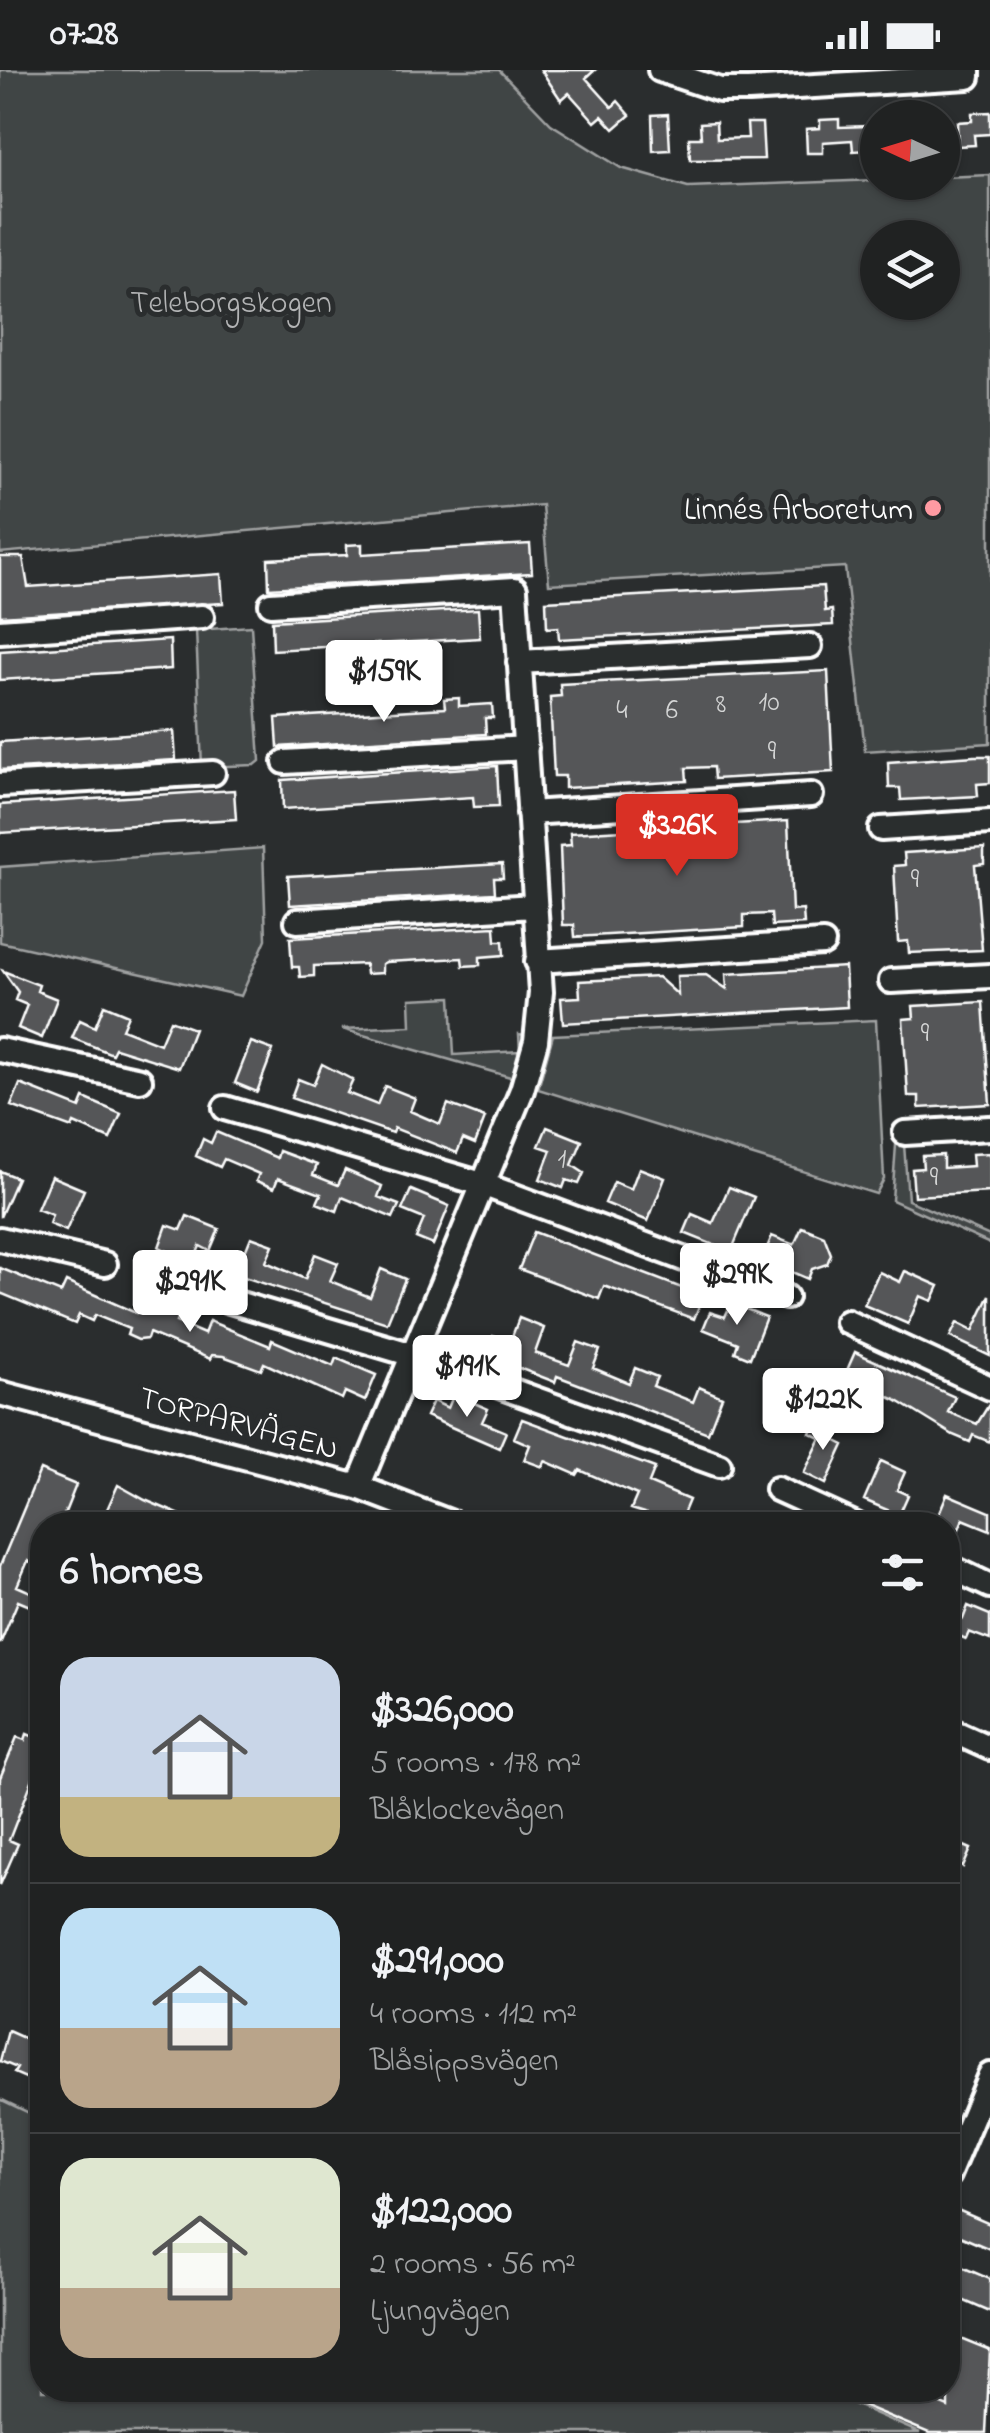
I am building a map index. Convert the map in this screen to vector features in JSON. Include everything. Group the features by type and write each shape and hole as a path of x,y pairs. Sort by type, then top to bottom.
{"street":[{"path":"660,70 720,90 789,80 968,77 968,70"},
{"path":"271,604 516,589 540,992 536,1042 522,1090 358,1487"},
{"path":"0,631 202,617"},
{"path":"518,662 810,646"},
{"path":"285,762 526,748"},
{"path":"0,785 212,773"},
{"path":"529,813 811,795"},
{"path":"880,829 990,822"},
{"path":"297,921 534,906"},
{"path":"537,961 823,943"},
{"path":"890,981 990,976"},
{"path":"0,1050 140,1080"},
{"path":"224,1108 482,1184 786,1296"},
{"path":"904,1134 990,1128"},
{"path":"0,1239 105,1264"},
{"path":"152,1278 413,1355 719,1465"},
{"path":"847,1322 990,1388"},
{"name":"TORPARVÄGEN","path":"0,1393 358,1487 423,1512"},
{"path":"776,1489 827,1512"},
{"path":"960,1572 990,1586"},
{"path":"960,1733 988,1741"},
{"path":"960,2147 990,2074"}],"green space":[{"name":"Teleborgskogen","path":"0,70 499,70 551,124 621,168 688,187 860,181 860,200 960,200 960,176 990,175 990,743 865,751 845,567 549,584 542,505 0,553"},
{"path":"251,626 260,761 255,765 202,767 196,630"},
{"path":"263,848 266,939 241,996 0,942 0,867"},
{"path":"451,997 454,1055 520,1051 519,1034 525,1035 519,1073 514,1078 342,1029 411,1026 410,999"},
{"path":"876,1020 884,1179 876,1194 538,1089 553,1035"},
{"path":"904,1144 908,1200 990,1236 990,1244 892,1200 896,1145"},
{"path":"0,2099 30,2113 30,2402 849,2402 920,2433 0,2433"}],"building":[{"path":"541,70 595,70 586,78 612,107 618,101 630,115 614,129 602,116 595,122 569,93 561,100"},
{"path":"990,112 990,134 974,135 975,145 960,146 960,122 972,121 972,113"},
{"path":"668,114 670,150 653,151 652,115"},
{"path":"839,119 839,127 860,126 860,151 853,151 852,140 823,142 823,153 807,153 806,129 820,128 820,120"},
{"path":"716,122 717,139 748,138 747,123 762,123 764,159 690,160 689,138 701,138 700,123"},
{"path":"362,544 362,554 530,544 532,573 269,588 268,559 347,555 347,545"},
{"path":"0,557 23,557 28,587 221,574 223,603 0,616"},
{"path":"823,586 825,611 832,610 833,625 559,639 558,627 547,628 546,601"},
{"path":"478,609 480,638 273,650 272,621"},
{"path":"170,640 171,669 0,680 0,651"},
{"path":"828,671 833,772 714,779 713,767 686,768 687,781 565,788 565,776 554,776 550,697 561,696 560,684"},
{"path":"459,698 459,706 492,704 493,718 485,718 486,734 278,747 276,718 445,708 444,699"},
{"path":"174,731 176,760 0,770 0,742"},
{"path":"990,756 990,783 977,784 978,796 901,800 900,788 889,788 888,762"},
{"path":"497,766 499,806 474,807 473,797 283,809 282,780"},
{"path":"234,790 236,819 0,833 0,805"},
{"path":"788,821 792,911 803,910 804,924 772,926 771,914 744,915 744,927 575,937 574,925 563,925 560,846 571,845 570,833"},
{"path":"984,848 984,864 975,865 982,950 909,953 908,941 898,942 894,866 905,865 904,853"},
{"path":"502,864 503,878 494,878 495,893 290,905 288,876"},
{"path":"495,927 496,941 503,941 504,955 480,957 480,965 463,966 462,958 386,962 382,964 382,973 366,974 365,964 314,966 314,976 300,977 299,967 292,967 290,938"},
{"path":"845,967 847,1007 563,1023 561,998 580,997 579,981 658,977 678,995 677,976 706,975 727,989 726,974"},
{"path":"3,971 39,985 37,991 57,999 42,1038 18,1028 27,1005 15,1000 18,992"},
{"path":"983,1002 990,1104 919,1108 919,1096 908,1096 903,1019 914,1018 913,1006"},
{"path":"104,1005 128,1015 122,1029 160,1044 170,1020 194,1029 179,1068 115,1048 112,1054 72,1038 80,1020 95,1027"},
{"path":"251,1042 273,1050 257,1092 235,1083"},
{"path":"322,1064 353,1080 347,1093 377,1105 385,1086 415,1098 410,1111 440,1124 448,1104 485,1118 475,1144 463,1139 457,1153 394,1128 392,1133 291,1098 298,1079 313,1085"},
{"path":"20,1084 80,1108 84,1098 121,1114 110,1139 74,1123 72,1128 11,1106"},
{"path":"547,1127 582,1141 572,1165 584,1173 579,1184 566,1180 563,1188 540,1179 551,1150 539,1146"},
{"path":"216,1132 277,1158 279,1151 317,1165 313,1175 338,1185 345,1170 382,1186 378,1197 399,1205 393,1218 342,1197 337,1211 317,1203 321,1194 278,1178 274,1188 256,1181 259,1174 224,1159 220,1167 196,1156 203,1139 211,1143"},
{"path":"990,1153 990,1192 914,1196 912,1169 923,1168 922,1156 943,1155 943,1168 973,1166 972,1154"},
{"path":"639,1168 665,1178 648,1221 605,1203 614,1182 631,1189"},
{"path":"0,1171 17,1178 0,1217"},
{"path":"51,1176 84,1190 66,1231 49,1224 52,1215 37,1209"},
{"path":"729,1187 754,1197 731,1252 684,1233 692,1214 713,1223"},
{"path":"411,1190 449,1206 433,1245 416,1238 424,1219 402,1210"},
{"path":"187,1216 219,1229 210,1251 200,1246 193,1263 159,1247 167,1225 181,1230"},
{"path":"802,1227 824,1236 831,1254 827,1264 812,1269 808,1279 762,1259 772,1236 794,1245"},
{"path":"534,1232 703,1296 694,1319 604,1286 599,1299 519,1269"},
{"path":"251,1237 273,1245 266,1262 305,1279 315,1254 338,1263 330,1281 370,1297 381,1269 405,1279 387,1323 219,1269 226,1251 243,1257"},
{"path":"0,1268 61,1293 66,1282 136,1313 141,1300 178,1316 176,1322 204,1334 209,1321 270,1346 272,1340 333,1366 336,1358 376,1375 365,1401 345,1392 342,1399 264,1363 261,1370 223,1356 212,1355 210,1359 149,1333 147,1339 138,1340 127,1335 129,1329 95,1315 92,1321 79,1315 75,1324 0,1293"},
{"path":"905,1271 939,1286 932,1301 920,1296 908,1324 864,1305 879,1272 900,1282"},
{"path":"990,1295 990,1356 950,1337 957,1323 973,1331"},
{"path":"731,1303 766,1317 750,1358 735,1352 738,1343 703,1329 710,1312 725,1317"},
{"path":"519,1318 544,1328 535,1353 569,1365 578,1342 600,1350 593,1368 629,1383 635,1368 657,1377 653,1386 693,1402 699,1387 722,1397 708,1433 557,1376 555,1382 485,1355 493,1336 510,1342"},
{"path":"855,1352 955,1397 948,1412 977,1424 990,1403 990,1442 973,1435 970,1442 953,1435 896,1400 844,1377"},
{"path":"454,1394 488,1409 482,1422 506,1432 499,1448 426,1416 433,1401 448,1408"},
{"path":"817,1418 831,1425 826,1436 844,1445 826,1484 804,1473 821,1438 810,1433"},
{"path":"522,1419 655,1468 649,1483 689,1500 684,1512 631,1509 637,1495 580,1470 577,1475 545,1461 543,1467 524,1460 530,1445 514,1438"},
{"path":"881,1461 905,1472 897,1490 908,1495 900,1512 864,1500"},
{"path":"40,1470 76,1485 65,1512 30,1512 30,1562 17,1586 30,1592 30,1606 18,1601 0,1644 0,1566"},
{"path":"118,1485 173,1512 106,1512"},
{"path":"947,1494 990,1512 990,1530 963,1519 960,1526 960,1512 939,1512"},
{"path":"968,1606 990,1615 990,1640 969,1632 966,1639 960,1636 960,1618 963,1619"},
{"path":"30,1735 30,1786 9,1840 18,1844 0,1885 0,1778 17,1737 25,1740"},
{"path":"960,1844 971,1849 963,1867 960,1866"},
{"path":"8,2031 30,2041 30,2080 14,2073 17,2068 0,2061"},
{"path":"960,2211 990,2224 990,2249 960,2236"},
{"path":"960,2266 990,2279 990,2312 960,2299"},
{"path":"960,2338 990,2350 986,2433 929,2433 862,2405 936,2402 948,2407 948,2402 960,2402"}],"place":[{"name":"Linnés Arboretum","path":"933,508"}]}
